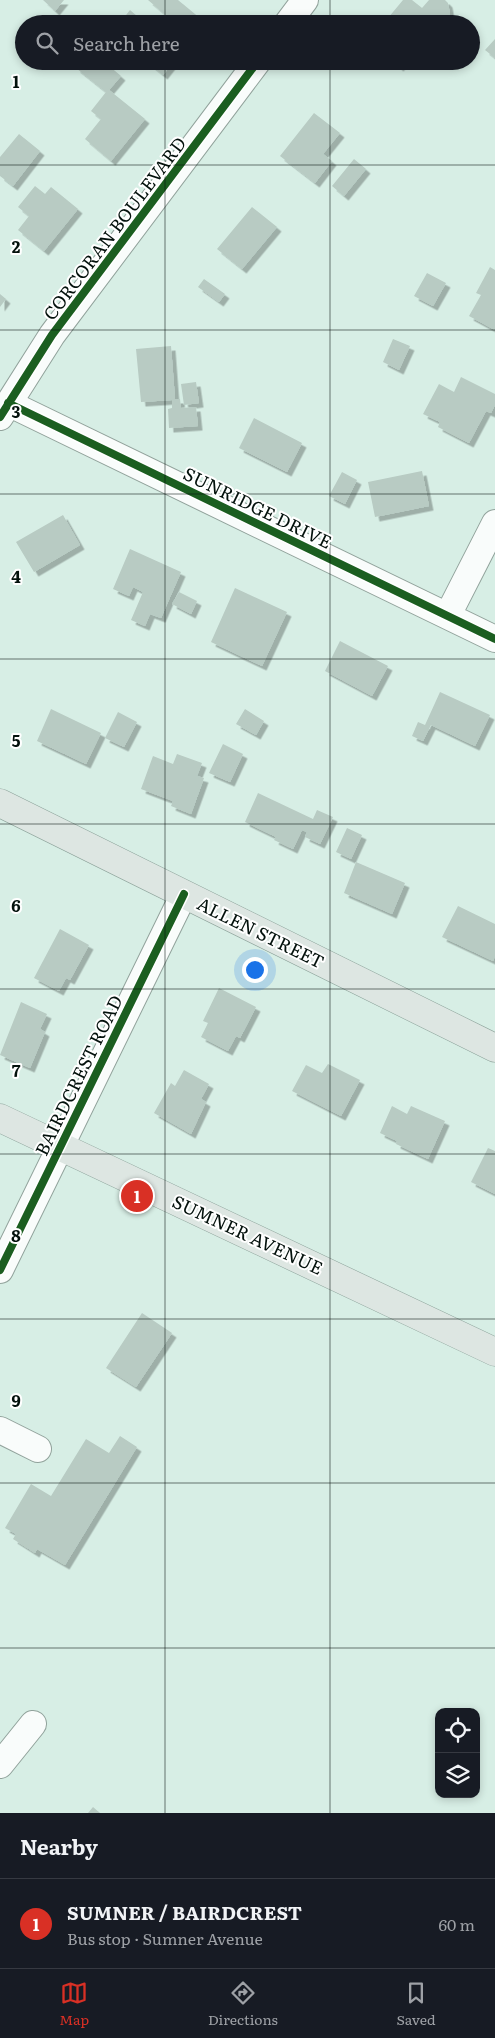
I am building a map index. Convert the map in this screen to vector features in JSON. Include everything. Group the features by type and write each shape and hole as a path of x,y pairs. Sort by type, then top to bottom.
{"main road":[{"name":"ALLEN STREET","path":"0,803 495,1048"},
{"name":"SUMNER AVENUE","path":"0,1118 495,1352"}],"street":[{"name":"CORCORAN BOULEVARD","path":"4,410 56,329 251,70"},
{"name":"SUNRIDGE DRIVE","path":"4,410 448,615 495,639"},
{"path":"448,615 495,523"},
{"name":"BAIRDCREST ROAD","path":"0,1270 184,894"},
{"path":"0,1430 38,1449"},
{"path":"0,1765 33,1724"}],"building":[{"path":"43,0 64,0 55,11"},
{"path":"148,0 178,0 196,15 166,15"},
{"path":"403,0 412,0 422,8 429,0 445,0 448,3 450,14 449,15 390,15"},
{"path":"130,10 136,15 126,15"},
{"path":"495,39 495,58 485,50"},
{"path":"78,70 114,70 121,76 109,90 145,119 111,161 85,139 101,119 91,111 106,92"},
{"path":"157,70 167,70 163,75"},
{"path":"314,113 340,133 323,154 332,161 315,183 280,156"},
{"path":"19,134 40,151 13,186 0,176 0,157"},
{"path":"354,159 366,169 344,196 332,186"},
{"path":"35,186 45,194 51,187 78,209 44,251 18,230 29,216 18,207"},
{"path":"252,207 277,227 242,269 217,249"},
{"path":"490,267 495,270 495,330 469,316 481,295 476,293"},
{"path":"427,273 446,283 433,306 414,296"},
{"path":"204,279 225,294 219,302 198,287"},
{"path":"0,294 6,299 0,307"},
{"path":"393,339 410,346 399,370 383,362"},
{"path":"171,346 175,399 180,399 181,408 196,407 198,426 169,428 168,409 172,408 172,400 141,402 136,349"},
{"path":"461,377 495,394 495,405 491,413 486,411 469,443 438,427 440,422 423,414 439,384 454,392"},
{"path":"196,382 199,403 184,405 181,384"},
{"path":"254,418 302,443 287,472 239,448"},
{"path":"422,471 429,506 375,517 368,482"},
{"path":"342,472 357,480 345,504 329,496"},
{"path":"63,515 80,545 34,572 16,542"},
{"path":"130,549 181,572 161,618 150,614 145,626 131,620 143,592 133,587 129,596 113,589"},
{"path":"235,588 287,612 262,666 211,642"},
{"path":"179,592 197,601 191,614 172,604"},
{"path":"340,641 388,666 372,696 325,671"},
{"path":"440,692 490,715 475,746 431,725 423,741 412,736 418,722 425,725"},
{"path":"51,709 101,733 86,764 37,741"},
{"path":"245,709 264,721 256,735 236,724"},
{"path":"118,712 137,722 124,747 105,738"},
{"path":"223,744 243,754 230,782 209,773"},
{"path":"177,754 202,763 197,776 204,778 191,814 171,806 173,801 141,789 153,756 173,764"},
{"path":"258,793 313,819 317,810 333,817 320,844 305,837 307,832 302,830 293,849 274,840 276,837 245,822"},
{"path":"347,828 362,835 351,859 336,852"},
{"path":"356,862 405,883 392,914 344,893"},
{"path":"458,906 495,924 495,956 493,961 442,937"},
{"path":"60,929 89,945 70,980 66,978 59,991 34,978"},
{"path":"219,988 256,1007 240,1038 236,1036 228,1051 201,1037 208,1023 203,1021"},
{"path":"21,1002 47,1014 40,1029 45,1032 30,1068 0,1055"},
{"path":"328,1064 360,1080 341,1116 292,1091 306,1065 322,1073"},
{"path":"184,1070 209,1084 201,1099 206,1102 191,1134 154,1113 171,1083 175,1086"},
{"path":"392,1106 407,1114 411,1106 445,1121 428,1159 396,1144 397,1141 380,1133"},
{"path":"488,1148 495,1151 495,1194 471,1182"},
{"path":"142,1313 172,1333 136,1387 106,1368"},
{"path":"120,1436 137,1447 65,1565 37,1549 35,1553 13,1539 16,1534 5,1528 31,1484 51,1496 86,1439 109,1453"},
{"path":"93,1807 100,1813 88,1813"}],"cycle path":[{"path":"0,417 52,335 251,70"},
{"path":"8,403 495,639"},
{"path":"0,1270 184,894"}],"place":[{"name":"SUMNER / BAIRDCREST","path":"137,1196"}]}
